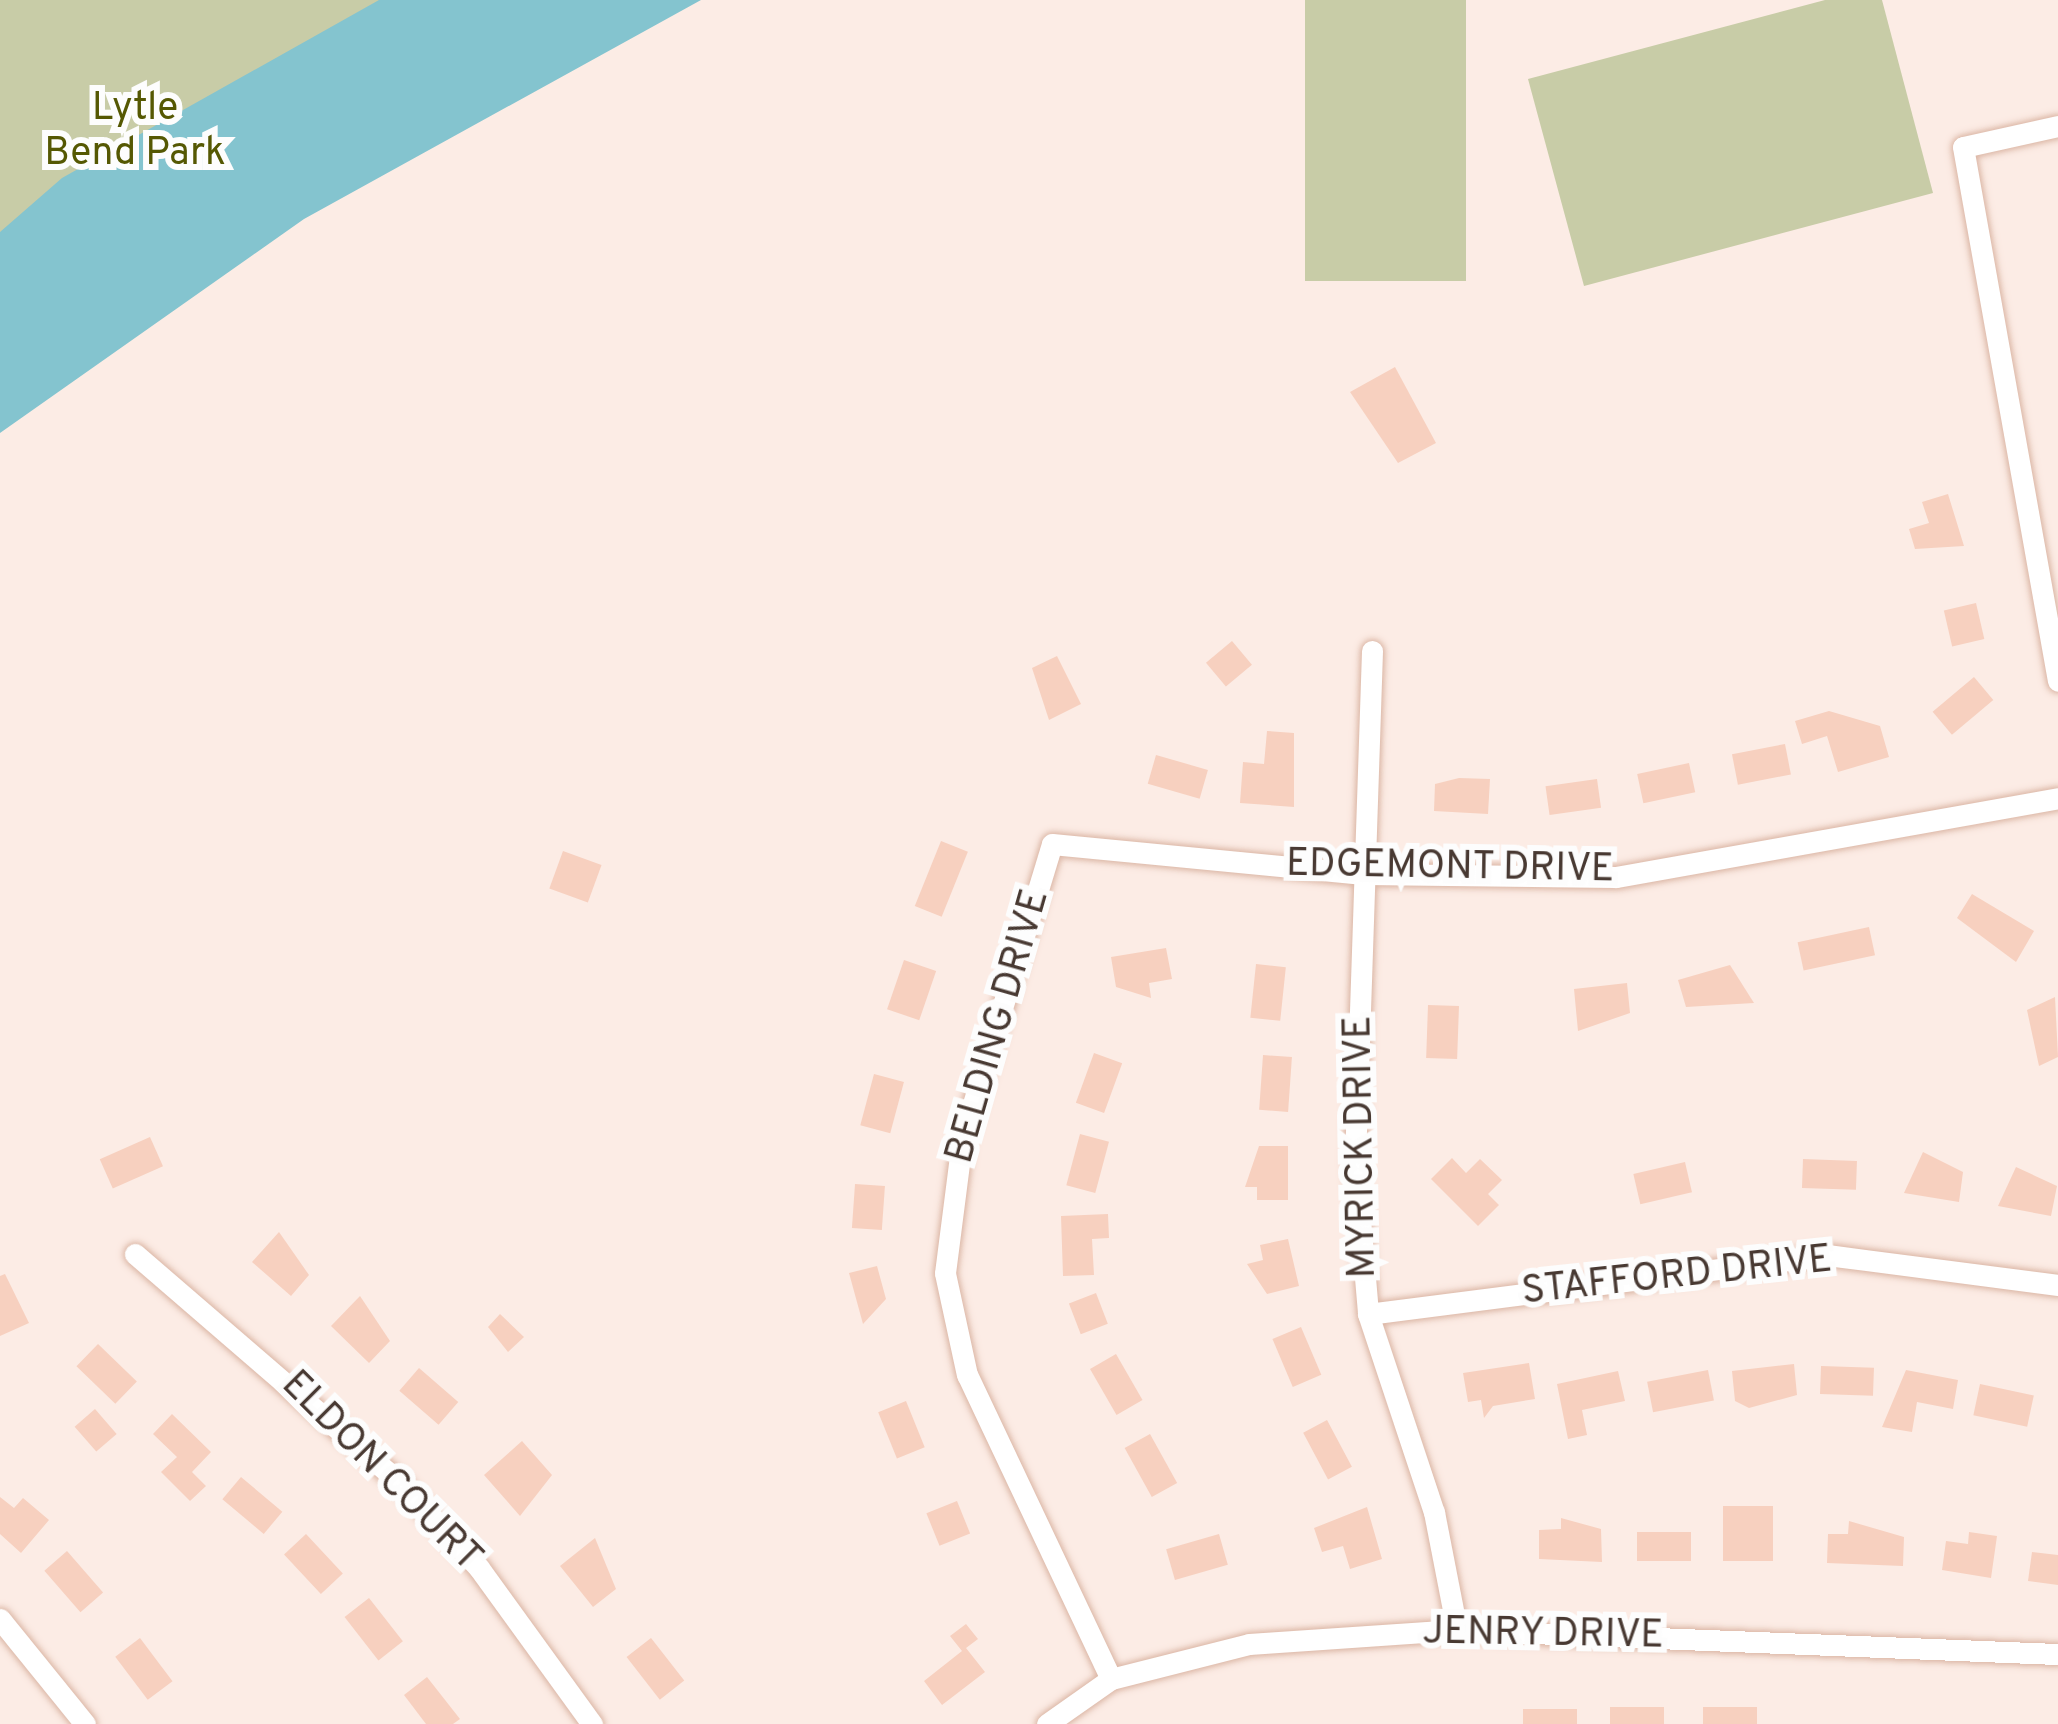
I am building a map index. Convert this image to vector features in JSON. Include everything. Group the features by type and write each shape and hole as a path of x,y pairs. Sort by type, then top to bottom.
{"street":[{"path":"2058,126 1963,147 2058,681"},
{"name":"MYRICK DRIVE","path":"1372,651 1355,1161 1368,1314 1434,1512 1457,1630"},
{"name":"EDGEMONT DRIVE","path":"1052,844 1364,874 1616,877 2058,798"},
{"name":"BELDING DRIVE","path":"1052,844 962,1140 945,1274 967,1375 1111,1679"},
{"name":"ELDON COURT","path":"135,1254 400,1483 479,1568 592,1724"},
{"name":"STAFFORD DRIVE","path":"1368,1314 1827,1255 2058,1285"},
{"path":"0,1619 85,1724"},
{"name":"JENRY DRIVE","path":"1047,1724 1111,1679 1249,1644 1457,1630 2058,1654"}],"green space":[{"name":"Lytle Bend Park","path":"0,0 578,0 0,393"},
{"path":"1305,0 1466,0 1466,281 1305,281"},
{"path":"1825,0 1882,0 1933,193 1584,286 1528,79"}],"water":[{"name":"Lytle Bend Park","path":"379,0 701,0 304,219 0,433 0,232 62,178"}],"building":[{"path":"1395,367 1436,443 1398,463 1350,392"},
{"path":"1948,494 1964,546 1915,549 1909,529 1929,523 1922,502"},
{"path":"1976,603 1984,639 1952,646 1944,610"},
{"path":"1232,641 1252,665 1226,687 1206,663"},
{"path":"1057,656 1081,704 1049,720 1032,668"},
{"path":"1974,677 1993,700 1952,735 1933,712"},
{"path":"1829,711 1880,726 1889,757 1838,772 1827,736 1802,744 1795,721"},
{"path":"1267,731 1294,733 1294,807 1240,803 1243,762 1264,764"},
{"path":"1785,744 1791,774 1738,785 1732,754"},
{"path":"1156,755 1208,770 1200,799 1148,784"},
{"path":"1689,763 1695,792 1643,803 1637,774"},
{"path":"1459,778 1490,779 1488,814 1434,811 1435,784"},
{"path":"1597,779 1601,808 1550,815 1546,786"},
{"path":"941,841 968,852 942,917 915,906"},
{"path":"563,851 602,865 588,903 549,889"},
{"path":"1972,894 2034,931 2016,962 1957,918"},
{"path":"1869,927 1875,955 1804,971 1798,942"},
{"path":"1166,948 1172,979 1149,983 1151,998 1116,987 1111,957"},
{"path":"904,960 936,971 919,1020 887,1009"},
{"path":"1256,964 1286,967 1280,1021 1250,1018"},
{"path":"1730,965 1754,1003 1686,1007 1678,980"},
{"path":"1627,983 1630,1013 1578,1031 1574,989"},
{"path":"2055,997 2058,1057 2039,1066 2027,1010"},
{"path":"1428,1005 1459,1006 1457,1059 1426,1058"},
{"path":"1094,1053 1122,1063 1104,1113 1076,1103"},
{"path":"1263,1055 1292,1057 1288,1112 1259,1110"},
{"path":"874,1074 904,1082 890,1133 860,1125"},
{"path":"1080,1134 1109,1142 1095,1193 1066,1185"},
{"path":"150,1137 163,1166 113,1189 100,1159"},
{"path":"1259,1146 1288,1146 1288,1200 1257,1200 1257,1187 1245,1187"},
{"path":"1923,1152 1963,1172 1959,1202 1904,1193"},
{"path":"1452,1158 1466,1173 1480,1159 1502,1180 1488,1194 1499,1205 1478,1226 1431,1179"},
{"path":"1803,1159 1857,1161 1856,1190 1802,1188"},
{"path":"1685,1162 1692,1192 1640,1204 1633,1174"},
{"path":"2016,1167 2057,1186 2051,1216 1998,1206"},
{"path":"855,1184 885,1186 882,1230 852,1228"},
{"path":"1108,1214 1109,1238 1092,1239 1094,1275 1063,1276 1061,1216"},
{"path":"279,1232 309,1275 291,1296 252,1262"},
{"path":"1288,1239 1299,1286 1267,1294 1247,1264 1263,1260 1260,1245"},
{"path":"877,1266 886,1299 863,1324 849,1273"},
{"path":"5,1274 29,1323 0,1336 0,1276"},
{"path":"1096,1293 1108,1324 1081,1334 1069,1303"},
{"path":"360,1296 390,1341 369,1363 331,1326"},
{"path":"500,1314 524,1337 508,1352 488,1327"},
{"path":"1301,1327 1321,1375 1293,1387 1272,1339"},
{"path":"98,1344 137,1382 115,1404 76,1366"},
{"path":"1116,1354 1142,1400 1117,1415 1090,1369"},
{"path":"1529,1363 1535,1399 1493,1406 1484,1418 1481,1400 1468,1402 1463,1373"},
{"path":"1794,1364 1797,1395 1749,1408 1735,1401 1732,1371"},
{"path":"1821,1366 1874,1368 1873,1396 1820,1394"},
{"path":"419,1368 458,1402 439,1425 399,1391"},
{"path":"1708,1370 1714,1400 1653,1412 1647,1382"},
{"path":"1906,1370 1958,1380 1953,1409 1917,1402 1912,1432 1882,1427"},
{"path":"1618,1371 1625,1401 1582,1410 1587,1435 1568,1439 1557,1384"},
{"path":"1980,1384 2034,1395 2027,1427 1973,1415"},
{"path":"906,1401 925,1447 897,1459 878,1412"},
{"path":"95,1409 117,1434 96,1452 75,1427"},
{"path":"172,1414 211,1452 192,1472 206,1486 190,1501 161,1472 177,1457 153,1434"},
{"path":"1327,1420 1352,1467 1328,1479 1303,1433"},
{"path":"1150,1434 1177,1483 1152,1497 1125,1448"},
{"path":"522,1441 552,1475 520,1516 484,1475"},
{"path":"241,1477 282,1512 264,1534 222,1499"},
{"path":"0,1497 14,1508 23,1498 49,1520 21,1553 0,1534"},
{"path":"957,1501 970,1533 940,1546 926,1513"},
{"path":"1723,1506 1773,1506 1773,1561 1723,1561"},
{"path":"1367,1507 1382,1559 1350,1569 1343,1546 1322,1552 1314,1528"},
{"path":"1561,1518 1601,1529 1602,1562 1539,1559 1539,1530 1561,1529"},
{"path":"1849,1521 1904,1537 1903,1566 1827,1563 1828,1534 1848,1534"},
{"path":"1637,1532 1691,1532 1691,1561 1637,1561"},
{"path":"1969,1532 1997,1536 1991,1578 1942,1570 1946,1541 1968,1544"},
{"path":"306,1534 343,1573 321,1594 284,1554"},
{"path":"1219,1534 1228,1565 1175,1580 1166,1549"},
{"path":"595,1538 616,1589 593,1607 560,1566"},
{"path":"67,1551 103,1593 80,1612 44,1571"},
{"path":"2032,1552 2058,1555 2058,1585 2028,1581"},
{"path":"369,1598 403,1641 378,1660 345,1617"},
{"path":"966,1624 978,1639 966,1648 985,1672 942,1705 924,1681 962,1651 950,1636"},
{"path":"140,1638 172,1681 148,1700 115,1657"},
{"path":"651,1638 684,1681 660,1700 627,1657"},
{"path":"427,1677 460,1719 453,1724 426,1724 404,1695"},
{"path":"1610,1707 1664,1707 1664,1724 1610,1724"},
{"path":"1703,1707 1757,1707 1757,1724 1703,1724"},
{"path":"1523,1709 1577,1709 1577,1724 1523,1724"}]}
